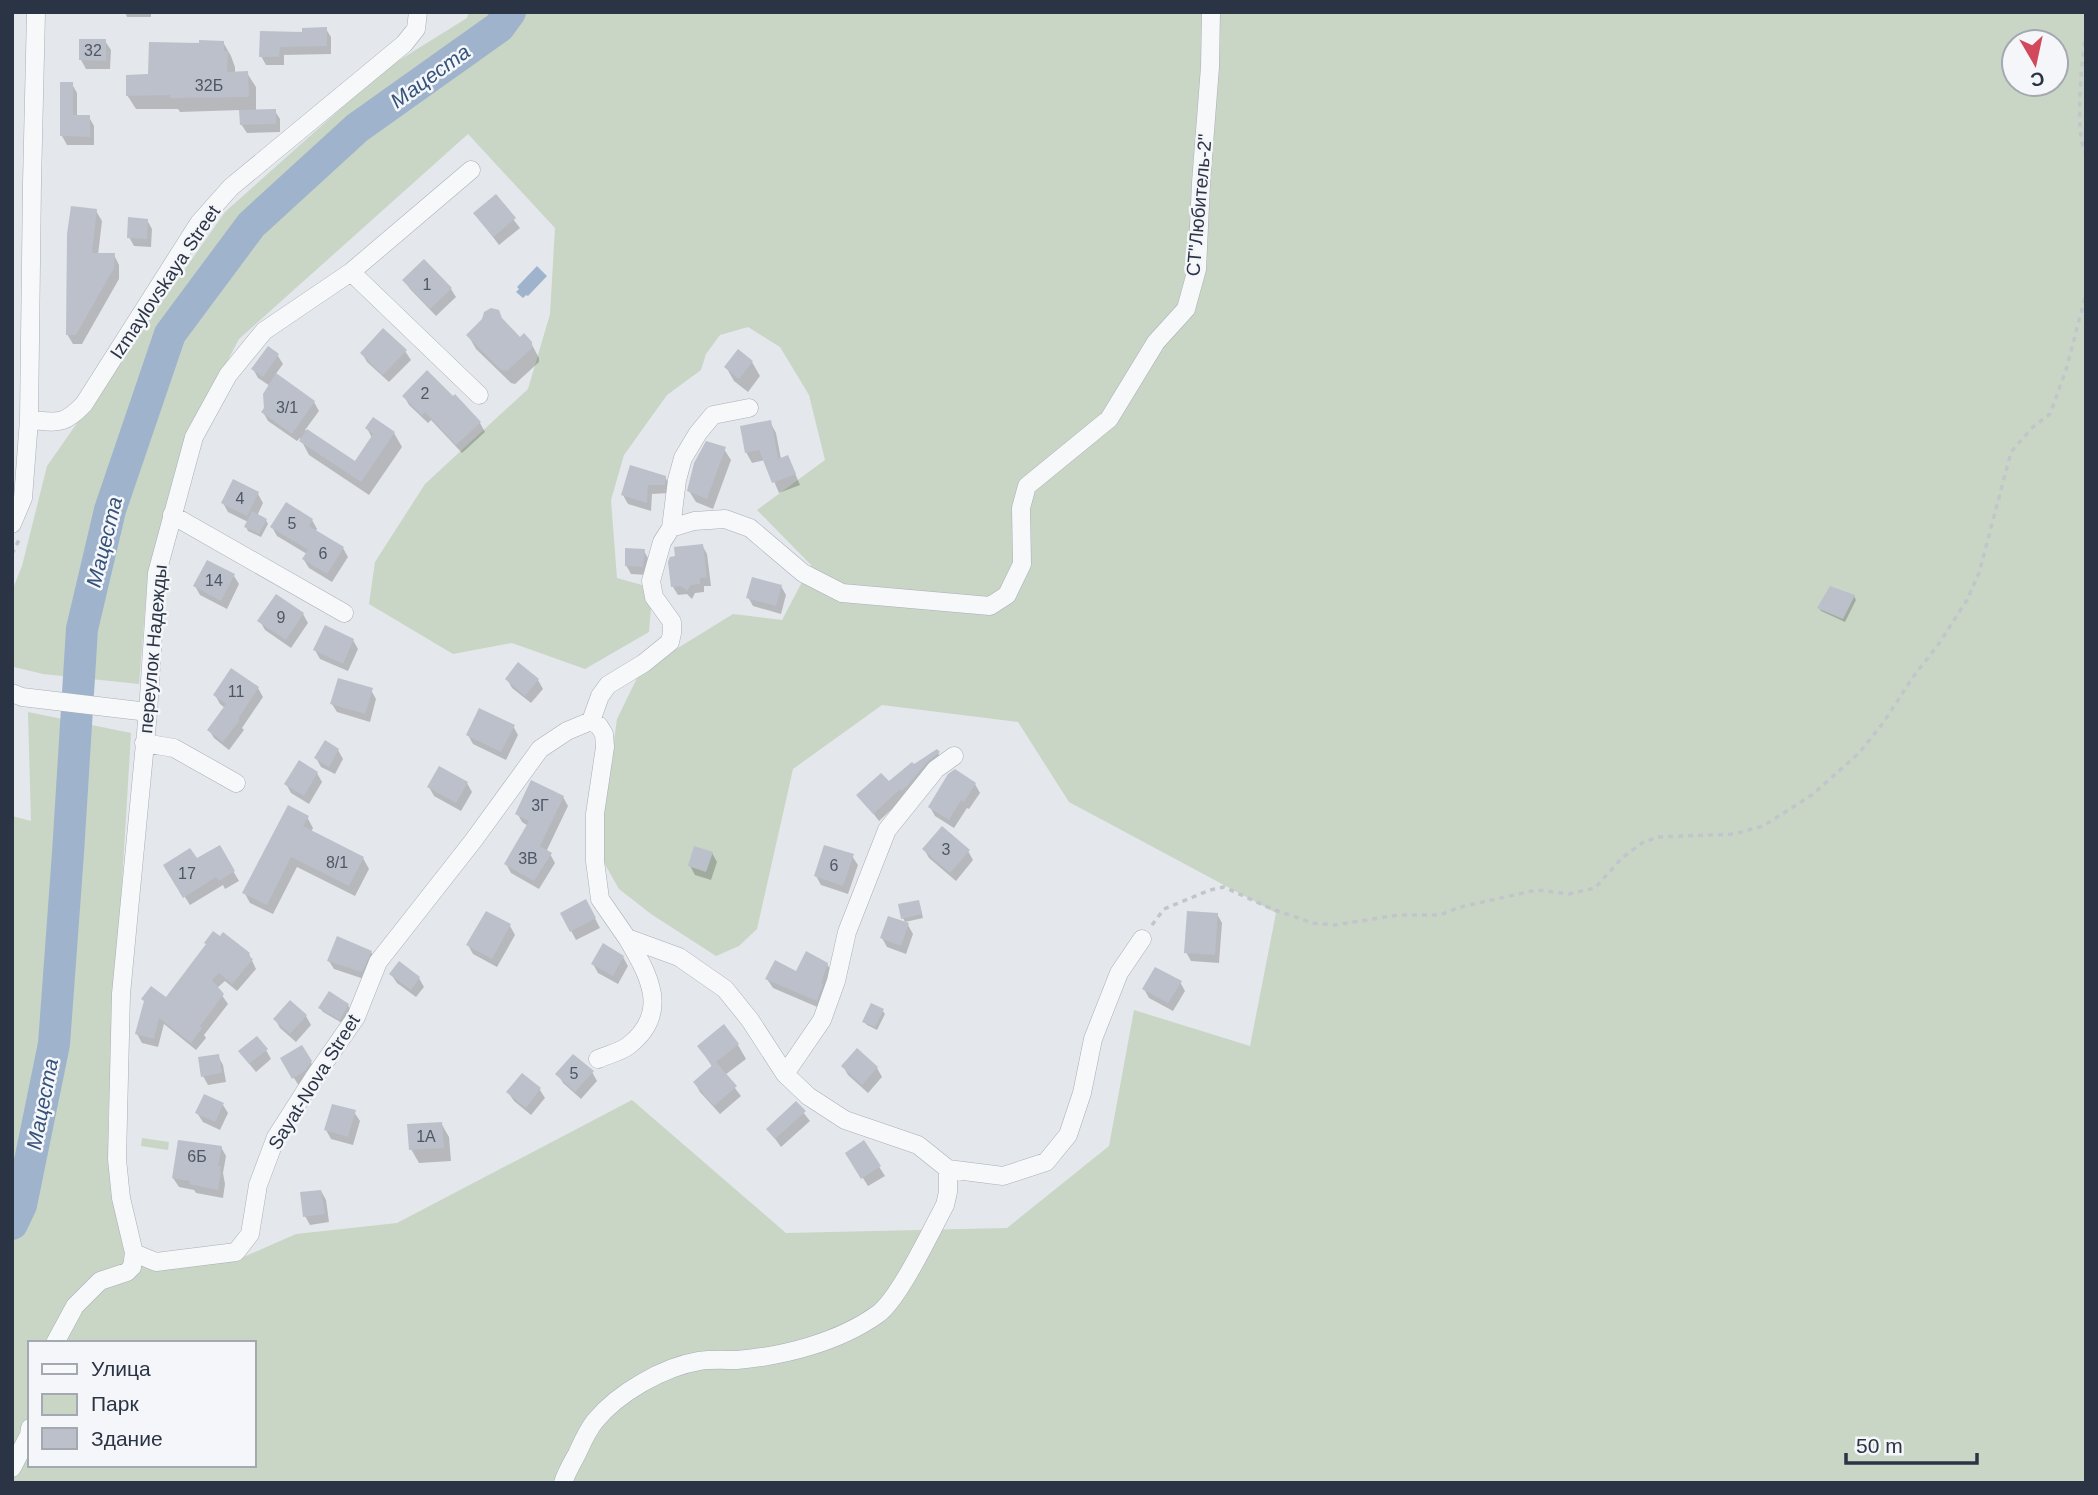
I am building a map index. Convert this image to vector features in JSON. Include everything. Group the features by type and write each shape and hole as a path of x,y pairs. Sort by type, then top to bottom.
{"street":[{"path":"12,524 29,420 36,12"},
{"name":"Izmaylovskaya Street","path":"29,420 56,422 69,419 84,404 199,223 231,187 404,44 416,29 418,12"},
{"name":"СТ\"Любитель-2\"","path":"671,528 694,521 725,519 750,528 803,573 842,593 990,606 1007,595 1022,564 1021,508 1027,486 1109,419 1156,342 1186,309 1197,269 1211,12"},
{"name":"переулок Надежды","path":"134,1253 121,1198 117,1159 121,993 148,712 157,573 194,437 228,375 264,331 351,272 471,170"},
{"path":"351,272 479,395"},
{"path":"598,1059 627,1047 649,1020 654,1002 646,970 600,899 595,861 595,814 605,747 604,734 599,726 591,721 600,696 608,685 644,663 670,642 672,622 654,597 651,581 662,542 671,528 677,480 683,458 713,415 749,408"},
{"path":"172,515 344,613"},
{"path":"17,695 148,712"},
{"name":"Sayat-Nova Street","path":"134,1253 156,1262 236,1252 250,1234 258,1185 276,1137 356,1017 378,962 540,750 567,731 591,721"},
{"path":"144,743 174,748 236,783"},
{"path":"785,1074 822,1020 836,981 847,932 887,831 936,769 954,755"},
{"path":"627,938 679,957 725,989 750,1020 785,1074 808,1096 845,1120 918,1145 948,1169 1003,1177 1046,1162 1068,1135 1082,1093 1093,1039 1119,973 1142,939"},
{"path":"563,1483 593,1423 636,1386 663,1372 699,1361 779,1353 818,1343 857,1327 880,1313 898,1290 945,1205 948,1169"},
{"path":"56,1341 75,1306 100,1281 127,1272 132,1267 134,1253"},
{"path":"12,1468 28,1437"}],"path":[{"path":"2086,32 2080,103 2082,147 2086,154"},
{"path":"1142,939 1164,909 1224,887 1272,909 1312,923 1335,925 1398,915 1440,915 1460,907 1537,890 1569,894 1595,888 1622,859 1642,843 1658,837 1734,834 1763,826 1812,795 1859,753 1883,723 1967,600 1979,573 2011,452 2050,414 2066,370 2086,294"}],"green space":[{"path":"469,12 2086,12 2086,1483 12,1483 12,816 31,821 28,712 131,733 108,1119 127,1250 162,1267 239,1259 296,1234 397,1223 632,1100 786,1233 1007,1228 1109,1146 1134,1010 1250,1046 1276,913 1069,802 1018,722 882,705 793,769 757,929 739,946 716,956 651,914 619,889 603,861 604,811 617,719 637,678 673,651 733,614 782,620 811,565 757,510 825,460 809,395 780,347 748,327 720,335 706,354 701,370 667,395 624,455 611,500 617,578 642,585 651,608 649,632 585,669 512,643 453,654 369,604 375,562 425,484 528,389 550,314 555,228 468,134 239,339 183,445 148,574 139,684 43,674 14,667 12,591 22,566 47,466 225,212 385,69 467,18"},
{"path":"142,1138 169,1142 168,1150 141,1146"}],"water":[{"path":"537,266 547,276 523,298 516,292 519,289 517,287"}],"building":[{"path":"327,27 327,46 280,47 279,57 259,57 260,31 302,32 302,28"},
{"path":"79,39 106,39 106,61 79,60"},
{"path":"199,40 224,41 224,51 228,51 227,72 248,71 249,97 126,96 126,75 148,74 149,42 199,43"},
{"path":"60,82 73,82 73,115 90,115 90,137 60,136"},
{"path":"276,109 276,124 240,125 239,110"},
{"path":"496,194 516,218 493,237 473,213"},
{"path":"71,206 97,209 92,253 115,253 114,268 76,335 66,335 67,234"},
{"path":"128,217 148,219 147,239 127,238"},
{"path":"424,259 452,288 430,309 402,280"},
{"path":"491,308 499,310 502,318 520,337 524,333 532,342 532,348 507,371 501,370 466,335 482,319 484,312"},
{"path":"383,328 407,350 383,375 360,353"},
{"path":"268,346 279,354 263,377 251,369"},
{"path":"738,349 753,361 739,379 724,367"},
{"path":"427,370 453,396 455,394 481,422 456,445 425,412 422,415 402,396"},
{"path":"276,373 315,401 292,434 261,412 264,408 263,394"},
{"path":"373,417 395,432 361,482 299,441 307,429 355,461 373,434 365,428"},
{"path":"771,420 778,459 788,455 796,474 772,483 759,450 745,453 740,426"},
{"path":"706,441 726,447 707,499 687,491 694,463"},
{"path":"630,465 666,476 665,485 648,485 647,503 621,495"},
{"path":"233,479 259,492 247,516 221,503"},
{"path":"286,502 313,519 309,526 344,547 327,574 302,559 308,550 270,527"},
{"path":"252,511 267,519 259,534 244,527"},
{"path":"703,544 707,577 700,578 700,584 691,585 687,591 681,586 671,587 668,562 670,557 675,556 674,547"},
{"path":"625,548 645,549 643,567 625,566"},
{"path":"207,560 235,574 221,601 193,586"},
{"path":"752,577 782,585 776,606 746,598"},
{"path":"1830,586 1855,595 1843,619 1817,608"},
{"path":"276,594 304,613 286,640 257,621"},
{"path":"325,625 354,639 343,664 313,650"},
{"path":"518,662 539,679 525,696 505,679"},
{"path":"231,668 259,687 238,719 240,720 223,742 207,730 226,704 213,695"},
{"path":"338,678 373,688 365,714 330,704"},
{"path":"479,708 515,725 501,752 466,735"},
{"path":"325,740 339,749 329,767 314,758"},
{"path":"937,749 940,752 927,762 909,784 873,814 856,795 881,773 889,781 912,762 914,764"},
{"path":"299,760 318,772 304,796 284,784"},
{"path":"439,766 468,782 456,803 427,787"},
{"path":"955,769 976,783 949,820 928,807 948,774"},
{"path":"531,780 564,796 540,846 552,853 534,881 504,864 529,821 515,814"},
{"path":"288,805 309,816 303,826 364,857 349,886 291,857 267,905 242,893"},
{"path":"942,826 970,850 950,873 922,849"},
{"path":"220,845 235,871 219,881 216,877 183,898 163,865 190,848 197,858"},
{"path":"824,845 854,854 843,886 814,876"},
{"path":"694,846 713,852 706,872 688,866"},
{"path":"586,899 596,918 570,932 560,913"},
{"path":"919,900 922,914 901,919 898,904"},
{"path":"486,911 511,924 492,959 466,945"},
{"path":"1187,911 1218,913 1215,955 1184,953"},
{"path":"888,916 909,923 901,946 880,938"},
{"path":"213,931 220,936 223,932 250,953 248,956 253,959 232,984 219,973 212,980 224,994 191,1043 159,1018 154,1039 135,1034 144,1001 141,999 151,986 166,997"},
{"path":"337,936 372,951 362,972 327,961"},
{"path":"603,943 624,956 613,976 591,964"},
{"path":"806,951 828,963 817,1001 765,979 775,960 796,971"},
{"path":"399,961 420,977 411,990 389,974"},
{"path":"1155,967 1182,981 1168,1003 1142,989"},
{"path":"329,991 349,1004 340,1020 318,1008"},
{"path":"290,1000 307,1015 290,1034 273,1019"},
{"path":"871,1003 884,1009 875,1027 862,1022"},
{"path":"724,1024 739,1044 712,1065 697,1046"},
{"path":"257,1036 268,1049 249,1064 238,1051"},
{"path":"302,1045 312,1061 305,1071 292,1079 280,1058"},
{"path":"857,1048 878,1067 862,1085 841,1066"},
{"path":"219,1054 222,1073 201,1077 198,1057"},
{"path":"573,1054 594,1071 575,1092 555,1074"},
{"path":"716,1062 737,1086 714,1106 693,1082"},
{"path":"522,1073 541,1088 526,1108 506,1092"},
{"path":"204,1094 224,1103 215,1122 195,1113"},
{"path":"796,1101 806,1111 775,1139 766,1129"},
{"path":"332,1104 356,1110 348,1137 324,1130"},
{"path":"442,1122 444,1148 409,1150 407,1124"},
{"path":"178,1140 222,1146 218,1166 221,1166 221,1173 218,1190 172,1178"},
{"path":"864,1140 881,1166 861,1179 845,1153"},
{"path":"321,1190 325,1214 303,1217 300,1192"}],"waterway":[{"name":"Мацеста","path":"12,1224 21,1205 54,1044 82,629 110,510 170,334 251,225 357,128 499,27 510,12"}]}
